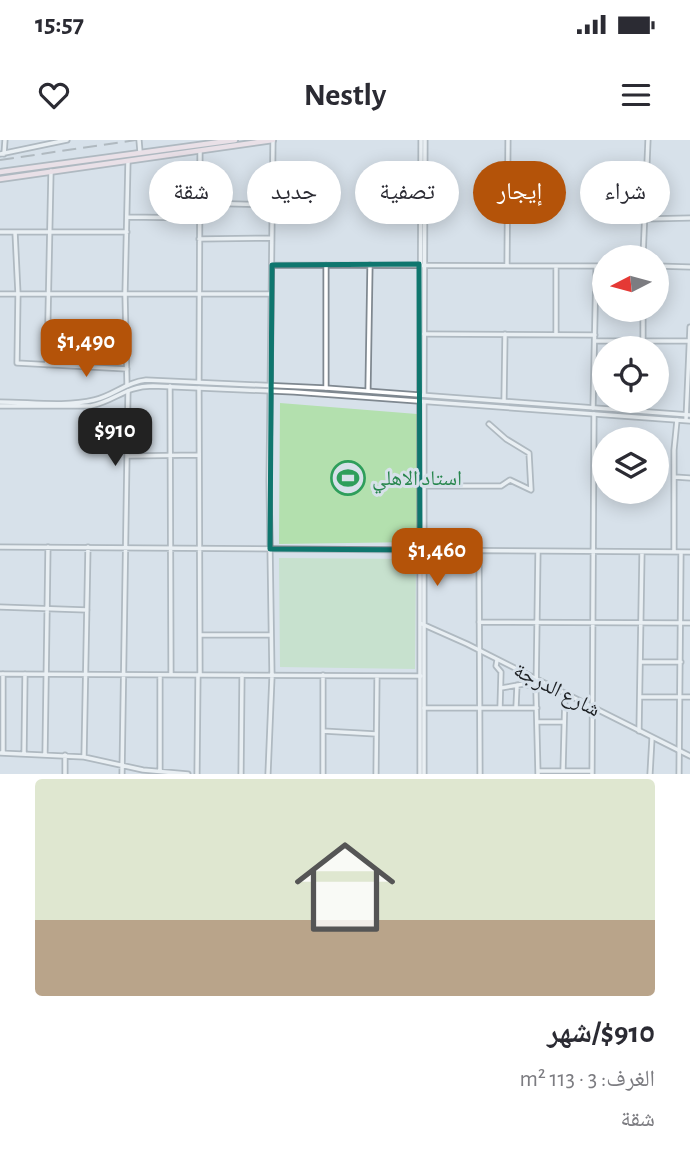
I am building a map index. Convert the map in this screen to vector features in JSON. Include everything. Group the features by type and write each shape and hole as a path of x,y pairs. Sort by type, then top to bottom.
{"main road":[{"path":"0,172 235,140"},
{"path":"0,178 273,140"}],"street":[{"path":"5,140 2,154 45,142 67,140"},
{"path":"139,140 140,152"},
{"path":"272,161 273,140"},
{"path":"422,774 423,140"},
{"path":"508,140 508,265"},
{"path":"647,161 648,140"},
{"path":"200,151 200,161"},
{"path":"122,774 128,159"},
{"path":"47,365 51,170"},
{"path":"127,217 149,217"},
{"path":"670,218 690,218"},
{"path":"197,774 200,635 199,224"},
{"path":"268,774 272,676 271,224"},
{"path":"644,245 645,224"},
{"path":"0,232 127,232"},
{"path":"15,232 17,363 127,369"},
{"path":"200,239 271,238"},
{"path":"421,264 424,334 422,394"},
{"path":"272,265 592,267"},
{"path":"326,265 326,388"},
{"path":"369,390 370,265"},
{"path":"556,266 556,334"},
{"path":"669,267 690,267"},
{"path":"0,294 272,294"},
{"path":"424,334 595,335 595,322"},
{"path":"688,418 690,327"},
{"path":"504,401 505,334"},
{"path":"669,341 690,341"},
{"path":"0,404 91,406 105,402 127,387 146,380 677,420 688,418"},
{"path":"127,387 270,385 592,408"},
{"path":"170,386 171,674"},
{"path":"422,401 422,550"},
{"path":"655,413 688,418"},
{"path":"538,551 538,772 592,773 594,414"},
{"path":"674,552 677,420"},
{"path":"424,486 501,486 512,480 531,490 529,453 506,439 489,424"},
{"path":"127,456 199,455"},
{"path":"675,477 690,478"},
{"path":"0,547 690,552"},
{"path":"46,754 48,547"},
{"path":"84,757 88,547"},
{"path":"479,551 480,774"},
{"path":"639,731 642,552"},
{"path":"679,774 681,552"},
{"path":"0,607 87,610"},
{"path":"479,622 690,623"},
{"name":"شارع الدرجة","path":"422,624 690,756"},
{"path":"200,635 271,635"},
{"path":"496,660 500,671 500,708"},
{"path":"641,662 681,662"},
{"path":"188,774 153,772 84,757 1,753 2,674 422,676"},
{"path":"24,754 25,674"},
{"path":"160,675 160,771"},
{"path":"241,774 242,675"},
{"path":"323,675 323,774"},
{"path":"376,774 377,676"},
{"path":"422,676 422,774"},
{"path":"501,688 527,684 537,687"},
{"path":"516,708 517,685"},
{"path":"564,771 565,694"},
{"path":"640,697 690,697"},
{"path":"424,708 537,708"},
{"path":"537,722 564,722"},
{"path":"323,731 376,734"},
{"path":"650,774 652,738"},
{"path":"65,755 65,774"}],"highlighted area":[{"path":"419,264 420,550 270,549 272,265"}],"green space":[{"name":"استاد الاهلي","path":"280,403 417,414 417,542 279,544"},
{"path":"279,558 416,559 415,669 280,667"}],"railway":[{"path":"0,160 136,140"}],"place":[{"name":"استاد الاهلي","path":"348,478"}]}
